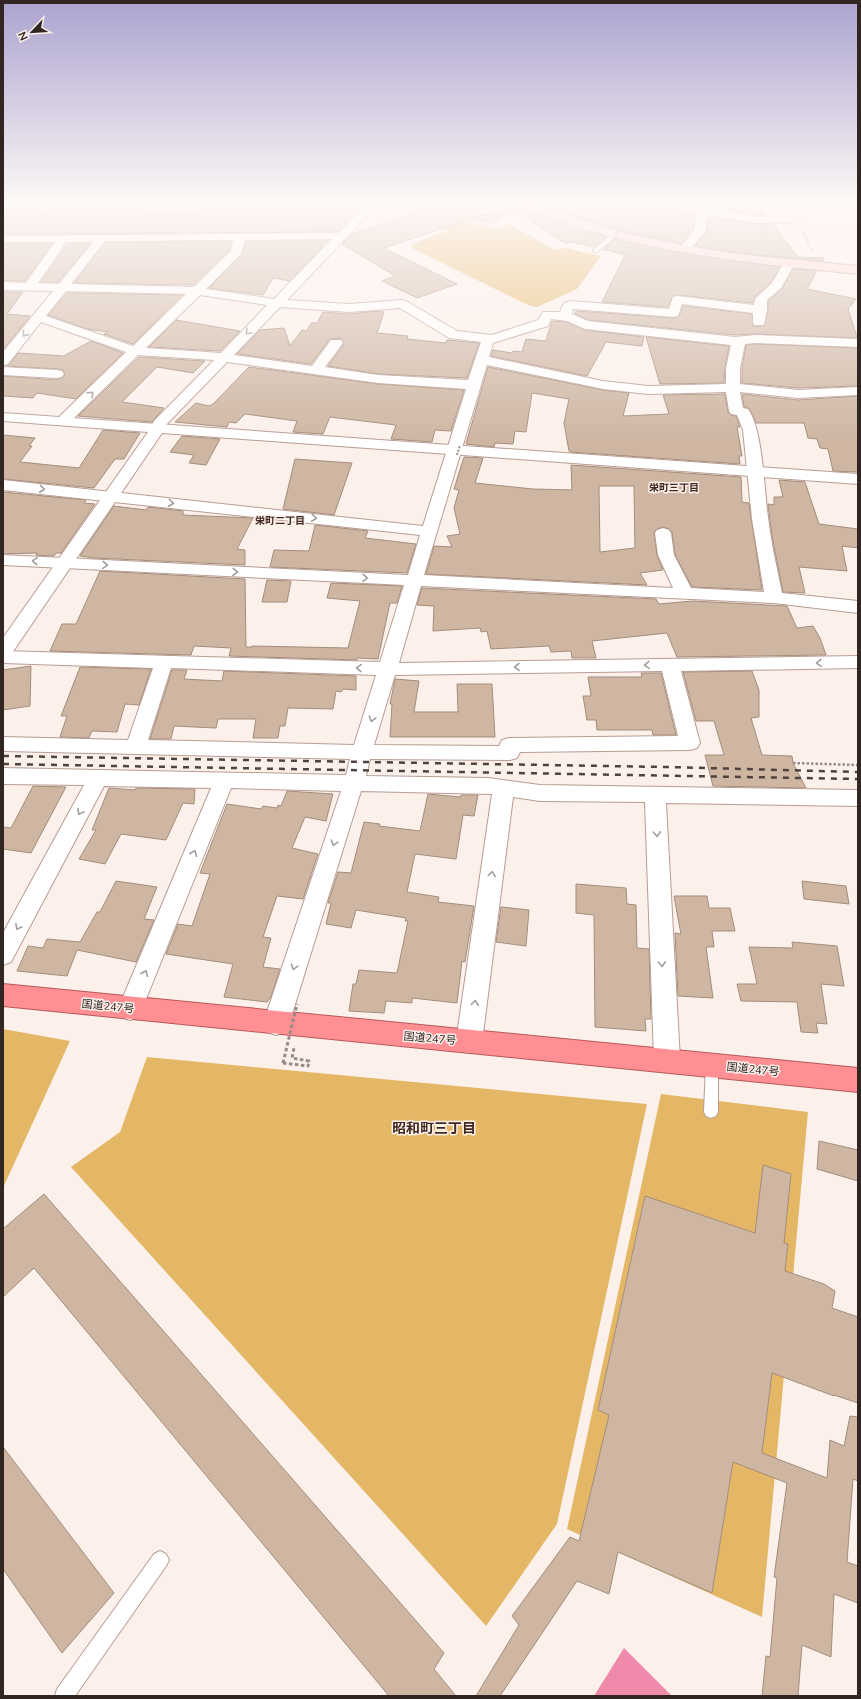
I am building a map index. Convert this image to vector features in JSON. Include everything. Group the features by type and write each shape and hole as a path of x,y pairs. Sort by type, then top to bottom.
{"highway":[{"name":"国道247号","path":"3,995 276,1024 667,1060 858,1080"}],"street":[{"path":"29,287 32,283"},
{"path":"3,361 65,283"},
{"path":"63,422 204,283"},
{"path":"3,652 154,435 159,424 298,283"},
{"path":"756,339 761,310 761,299 778,283"},
{"path":"3,286 196,291 363,308 402,304 454,335 488,339 493,339 543,324 547,315 570,317 585,325 739,341 756,339 858,343"},
{"path":"565,316 568,306 674,314 677,300 761,310"},
{"path":"38,318 135,351 223,358 378,379 475,385"},
{"path":"276,1024 354,784 362,752 428,531 457,450 488,339"},
{"path":"739,341 733,362 732,389 736,411 743,412 750,430 756,471 760,519 774,598"},
{"path":"315,371 336,343"},
{"path":"482,360 609,386 674,390 732,389 798,394 858,391"},
{"path":"3,371 57,374"},
{"path":"3,417 858,479"},
{"path":"3,485 428,531"},
{"path":"663,533 666,555 685,594"},
{"path":"3,560 774,598 858,607"},
{"path":"3,656 388,668 858,662"},
{"path":"136,747 164,662"},
{"path":"3,744 362,752 510,753 509,745 690,743 670,665"},
{"path":"3,776 504,787 540,793 858,798"},
{"path":"3,955 98,778"},
{"path":"130,1009 224,780"},
{"path":"470,1042 504,787"},
{"path":"655,795 667,1060"}],"lane":[{"path":"711,1112 712,1065"},
{"path":"64,1696 160,1560"}],"path":[{"path":"793,763 858,765"},
{"path":"294,1048 292,1058 309,1060 308,1066 283,1063 297,1004"}],"shaded area":[{"path":"484,283 581,283 577,289 537,307 528,305"},
{"path":"3,1029 70,1041 3,1188"},
{"path":"147,1057 647,1104 557,1524 486,1626 71,1167 120,1132"},
{"path":"661,1094 808,1112 762,1617 567,1529"},
{"path":"624,1648 672,1696 594,1696"}],"building":[{"path":"91,283 195,283 193,285"},
{"path":"214,283 270,283 263,295 209,288"},
{"path":"387,283 457,284 417,298"},
{"path":"611,283 770,283 754,298 753,303 677,295 672,297 668,307 602,302"},
{"path":"785,283 810,283 807,289 856,299 848,309 856,334 858,334 858,338 756,334 735,335 588,320 575,314 576,311 674,318 679,316 683,306 752,314 753,326 764,326 768,310 768,301 782,289"},
{"path":"3,292 23,292 7,314 30,316 3,350"},
{"path":"67,293 182,295 133,344 104,334 108,332 87,329 48,315"},
{"path":"376,311 384,312 377,333 408,336 407,339 446,343 447,340 479,343 467,378 378,374 328,366 344,344 341,338 330,339 311,364 237,354 260,330 284,328 290,346 302,330 307,331 311,323 317,323 323,312 349,314"},
{"path":"176,320 240,331 220,351 149,347"},
{"path":"552,321 567,322 585,330 644,337 642,346 606,342 587,376 491,356 493,350 512,353 513,351 522,352 526,339 546,341"},
{"path":"646,337 729,346 724,383 660,384"},
{"path":"91,341 123,353 76,399 37,393 33,398 3,396 3,376 57,380 65,375 63,370 57,369 7,366 18,353 64,356"},
{"path":"756,344 858,348 858,386 798,388 742,383 742,368 746,345"},
{"path":"139,357 205,361 193,373 157,367 122,402 164,408 152,422 78,416"},
{"path":"249,367 378,384 464,390 451,431 435,430 432,442 391,439 396,425 330,417 323,434 293,432 297,421 245,414 236,423 229,422 227,427 175,422 196,403 209,406 213,404"},
{"path":"488,367 603,390 629,393 623,416 669,414 663,395 725,394 728,412 731,415 736,416 740,427 737,427 742,456 739,456 740,464 571,452 569,451 564,423 569,399 532,393 526,432 515,431 513,444 495,443 494,447 466,444"},
{"path":"742,394 798,400 858,396 858,472 833,471 828,449 820,448 817,439 808,438 804,423 756,423 749,408 744,407"},
{"path":"103,430 140,433 124,459 115,459 94,488 3,479 3,435 35,438 29,446 32,446 20,462 79,468"},
{"path":"182,436 220,439 206,465 189,463 194,455 170,452"},
{"path":"464,457 483,458 475,483 533,489 572,490 571,465 741,477 742,502 749,503 762,590 692,587 675,555 672,532 663,527 657,529 654,533 657,555 663,570 640,573 647,585 426,574 434,546 452,547 447,536 460,534 454,508 459,490 454,489","holes":["599,486 634,486 635,548 600,552"]},
{"path":"295,459 352,463 334,515 283,509"},
{"path":"779,480 805,482 819,524 858,529 858,548 842,546 847,571 799,567 805,593 783,592 772,536 768,504 774,505 774,497 783,497"},
{"path":"3,492 86,500 84,503 95,504 61,553 56,553 54,556 36,555 37,553 3,554"},
{"path":"114,506 146,510 148,507 183,511 183,515 253,518 237,549 245,550 245,565 94,558 80,556"},
{"path":"315,525 368,531 365,538 416,544 407,573 270,567 274,550 309,551"},
{"path":"100,571 245,579 246,647 348,648 360,601 327,598 331,583 402,586 397,603 390,603 378,659 357,658 357,660 229,656 231,648 194,646 191,655 50,651 62,624 76,624"},
{"path":"267,580 291,581 287,602 262,602"},
{"path":"422,588 656,599 659,604 693,601 787,606 797,628 813,626 820,638 826,655 677,657 667,633 592,641 596,658 572,658 571,651 551,652 549,646 491,649 487,631 481,632 480,628 433,631 434,606 417,605"},
{"path":"31,666 30,706 3,710 3,670"},
{"path":"80,667 151,669 139,705 125,704 117,732 92,731 89,738 60,737 67,716 61,716"},
{"path":"172,670 187,670 184,679 222,681 224,671 356,676 356,690 343,689 341,692 336,691 333,709 288,708 285,726 280,726 278,738 253,738 256,719 218,719 216,728 174,726 171,739 150,739"},
{"path":"752,671 759,690 759,717 751,718 762,755 792,756 793,763 806,788 713,786 705,755 724,755 714,721 696,721 683,672"},
{"path":"641,673 661,673 676,735 653,735 652,730 597,730 596,720 587,720 583,696 591,696 588,677 642,677"},
{"path":"395,679 419,681 414,712 458,712 457,684 492,684 495,737 390,737 392,704 390,704"},
{"path":"33,786 66,787 31,853 3,849 3,827 11,828"},
{"path":"109,788 135,790 136,788 195,789 194,804 183,803 166,840 121,834 105,864 79,859 96,830 92,830"},
{"path":"287,791 333,794 326,821 305,817 292,848 318,854 303,899 277,896 263,937 271,938 263,967 280,969 271,997 267,1002 224,997 233,964 166,954 178,924 192,926 210,874 200,873 227,804 261,809 263,806 277,808 278,805 281,806"},
{"path":"428,794 461,797 461,795 478,795 474,816 463,815 456,859 415,854 407,892 439,897 438,902 474,906 465,962 462,961 457,1003 412,998 412,1003 386,1001 384,1013 349,1011 353,984 356,984 359,970 397,973 408,921 405,921 406,918 356,910 351,928 326,924 331,903 328,903 338,872 351,873 364,822 380,824 379,826 420,831"},
{"path":"116,881 157,887 144,919 154,920 136,962 77,950 67,976 17,971 28,946 43,948 47,939 80,942 97,912 100,912"},
{"path":"802,881 846,886 849,904 804,899"},
{"path":"576,884 626,888 627,904 636,905 637,948 649,949 651,1019 645,1019 646,1031 595,1027 594,915 576,913"},
{"path":"674,896 707,896 709,908 730,908 735,931 712,931 714,947 706,947 713,998 678,996 675,933 681,934"},
{"path":"501,907 529,910 526,946 496,942"},
{"path":"792,942 837,946 844,986 821,984 827,1024 816,1023 818,1033 801,1032 797,1002 741,1001 737,984 757,984 749,947 793,948"},
{"path":"819,1141 858,1150 858,1181 817,1169"},
{"path":"763,1165 791,1174 784,1243 788,1244 785,1271 824,1284 835,1291 832,1308 858,1317 858,1403 834,1396 772,1373 762,1453 827,1478 830,1440 844,1446 850,1416 858,1417 858,1481 853,1479 847,1562 858,1566 858,1603 834,1594 831,1657 802,1645 798,1696 762,1696 766,1656 770,1657 777,1578 774,1577 787,1483 733,1462 712,1593 618,1552 609,1594 577,1581 500,1696 476,1696 519,1625 512,1616 570,1537 579,1541 609,1415 598,1410 645,1196 755,1233"},
{"path":"44,1194 444,1653 434,1669 456,1696 389,1696 34,1268 3,1297 3,1229"},
{"path":"3,1447 114,1593 62,1653 3,1569"}],"railway":[{"path":"3,756 667,767 858,772"},
{"path":"3,764 858,779"}],"district":[{"name":"栄町三丁目","path":"674,487"},
{"name":"栄町二丁目","path":"280,520"},
{"name":"昭和町三丁目","path":"434,1128"}]}
